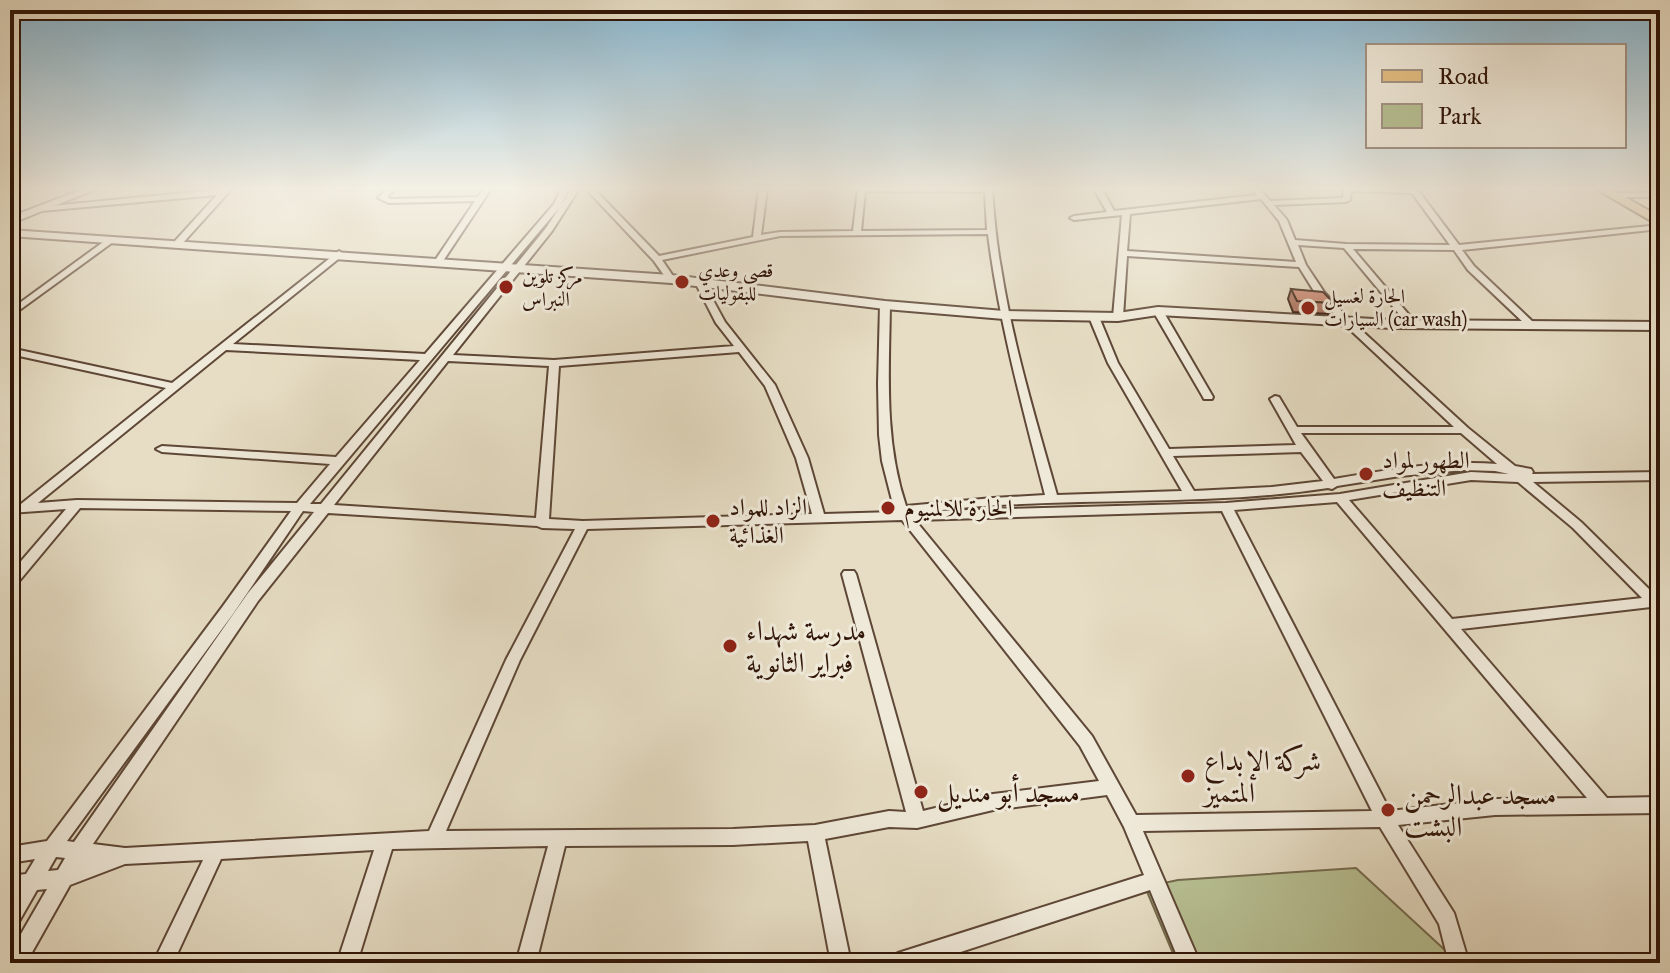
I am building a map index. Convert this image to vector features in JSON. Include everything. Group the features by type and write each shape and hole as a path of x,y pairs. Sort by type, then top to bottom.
{"street":[{"path":"25,234 671,279 885,305 1004,315 1118,317 1158,311 1412,324 1660,326"},
{"path":"178,243 186,234"},
{"path":"438,262 457,234"},
{"path":"15,963 80,849 185,692 253,597 444,358 534,234"},
{"path":"10,918 52,848 300,507 428,357 543,234"},
{"path":"633,234 671,279"},
{"path":"657,259 776,234"},
{"path":"990,234 1004,315 1052,498"},
{"path":"1118,317 1125,234"},
{"path":"1290,234 1302,265 1320,294 1346,321 1464,430 1577,525 1657,605"},
{"path":"1446,234 1492,290 1529,323"},
{"path":"1293,242 1456,248 1572,234"},
{"path":"10,314 109,242"},
{"path":"1346,246 1412,324"},
{"path":"1125,253 1302,265"},
{"path":"25,507 339,254"},
{"path":"699,282 721,323 770,385 802,458 819,517"},
{"path":"885,305 884,448 890,481 903,514 1086,741 1131,823 1190,963"},
{"path":"1158,311 1208,397"},
{"path":"1094,317 1113,363 1190,495"},
{"path":"225,347 428,357"},
{"path":"444,358 554,363 740,349"},
{"path":"10,351 174,387"},
{"path":"542,524 554,363"},
{"path":"1275,399 1304,448 1336,492 1602,804"},
{"path":"1293,430 1464,430"},
{"path":"1165,453 1304,448"},
{"path":"162,449 339,461"},
{"path":"903,514 962,503 1052,498 1336,492 1444,467 1510,469 1550,476"},
{"path":"10,509 77,504 300,507 583,525 1226,507 1471,476 1660,476"},
{"path":"10,583 77,504"},
{"path":"1226,507 1385,819 1447,920 1459,963"},
{"path":"434,839 513,660 583,525"},
{"path":"849,574 917,820"},
{"path":"1448,625 1657,605"},
{"path":"10,855 52,848 125,856 434,839 733,837 815,833 861,827 889,819 917,820 993,802 1112,787"},
{"path":"1131,823 1385,819 1495,807 1660,805"},
{"path":"815,833 841,963"},
{"path":"526,963 559,837"},
{"path":"347,963 386,842"},
{"path":"163,963 215,853"},
{"path":"10,885 64,878 125,856"},
{"path":"898,963 1154,880"}],"green space":[{"path":"1356,868 1459,963 1177,963 1145,887 1178,880"}],"building":[{"path":"1291,289 1323,292 1334,303 1297,301"}],"place":[{"name":"قصي وعدي للبقوليات","path":"682,282"},
{"name":"مركز تلوين النبراس","path":"506,287"},
{"name":"الحارة لغسيل السيارات (car wash)","path":"1308,308"},
{"name":"الطهور لمواد التنظيف","path":"1366,474"},
{"name":"الحارة للالمنيوم","path":"888,508"},
{"name":"الزاد للمواد الغذائية","path":"713,521"},
{"name":"مدرسة شهداء فبراير الثانوية","path":"730,646"},
{"name":"شركة الإبداع المتميز","path":"1188,776"},
{"name":"مسجد أبو منديل","path":"921,792"},
{"name":"مسجد عبدالرحمن البشت","path":"1388,810"}]}
